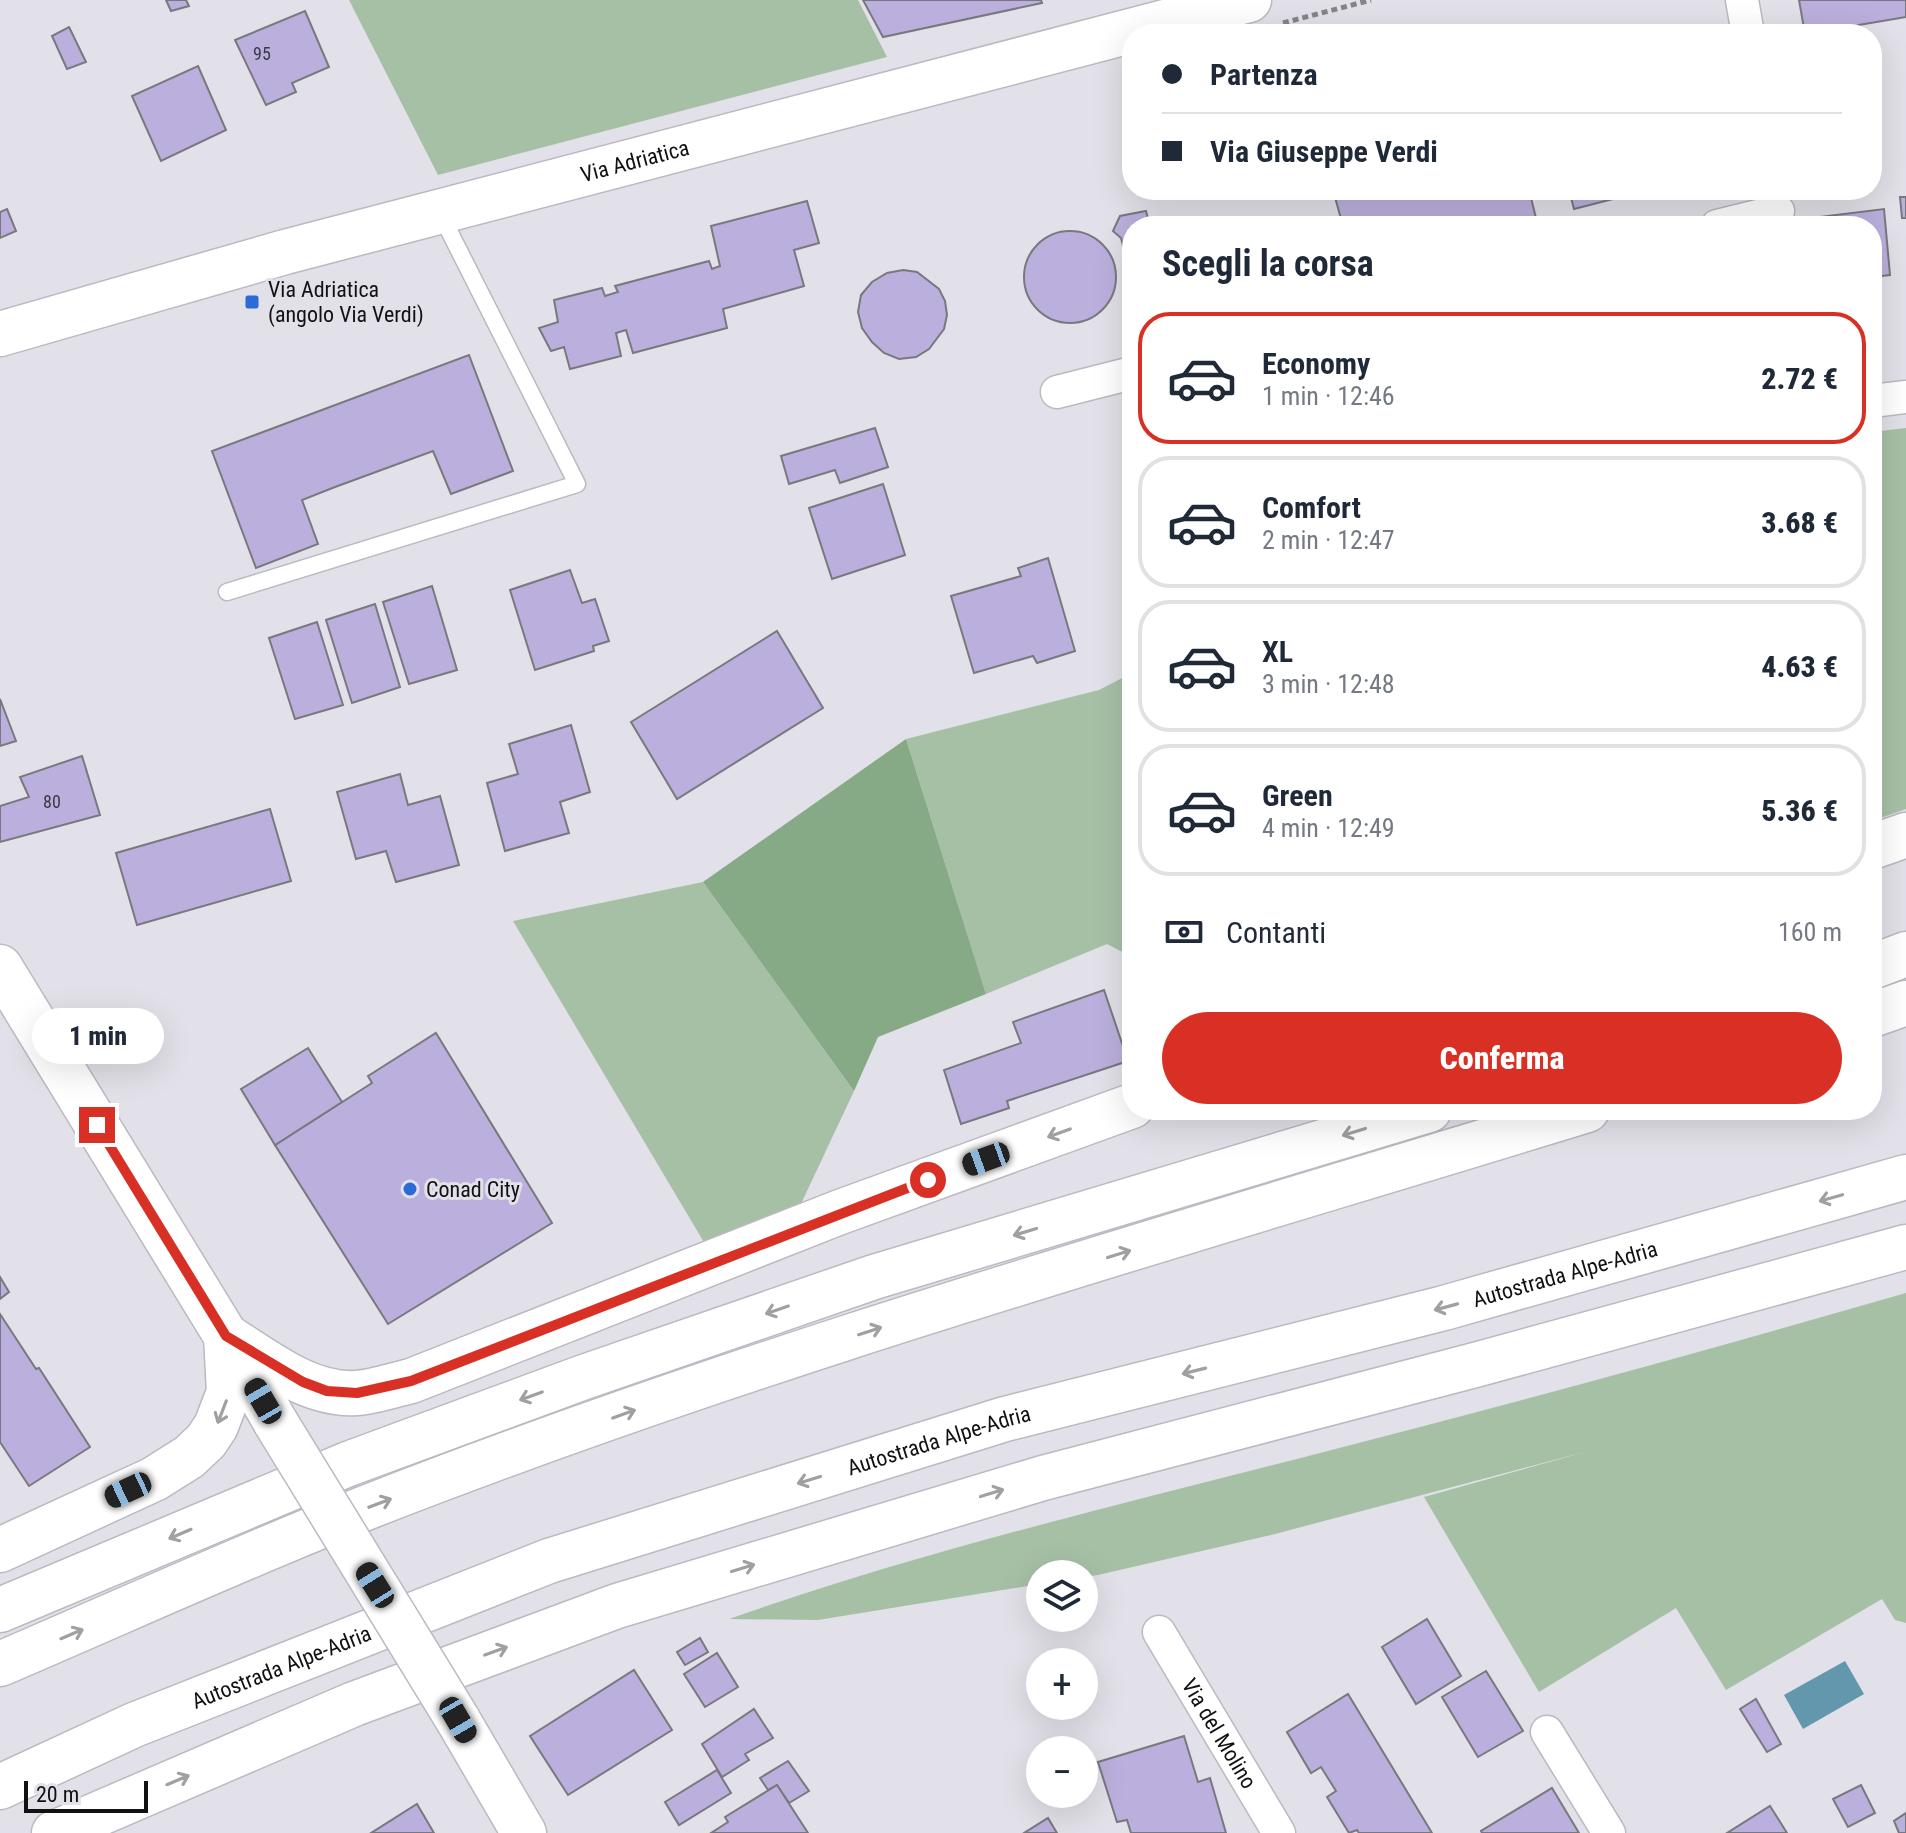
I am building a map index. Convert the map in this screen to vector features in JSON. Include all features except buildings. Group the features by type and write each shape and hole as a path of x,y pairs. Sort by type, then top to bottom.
{"main road":[{"name":"Via Adriatica","path":"1214,24 1259,13"},
{"name":"Via Adriatica","path":"7,334 285,252 439,212 1122,46"},
{"path":"1882,843 1906,835"},
{"path":"1882,963 1906,954"},
{"path":"0,967 524,1833"},
{"path":"1882,1011 1906,1003"},
{"path":"226,1336 303,1382 327,1391 357,1393 411,1381 840,1212 1122,1110"},
{"path":"0,1610 348,1464 584,1377 874,1277 1396,1120"},
{"path":"0,1664 372,1506 634,1410 898,1322 1554,1120"},
{"name":"Autostrada Alpe-Adria","path":"0,1787 134,1725 549,1561 1005,1419 1444,1308 1906,1177"},
{"path":"54,1833 354,1704 617,1606 1043,1478 1475,1365 1906,1247"},
{"path":"0,1550 154,1479 189,1457 206,1441 216,1426 229,1392 226,1336"}],"street":[{"path":"1742,0 1746,24"},
{"path":"1752,216 1777,209"},
{"path":"1057,392 1122,376"},
{"path":"1882,400 1906,397"},
{"name":"Via del Molino","path":"1159,1632 1279,1833"},
{"path":"1547,1732 1609,1833"}],"lane":[{"path":"227,592 577,484 439,212"}],"path":[{"path":"1259,13 1371,0"}],"green space":[{"path":"349,0 858,0 887,57 438,175"},
{"path":"1906,428 1906,809 1882,817 1882,431"},
{"path":"1122,678 1122,952 1107,944 986,994 906,739 1099,690"},
{"path":"906,739 986,994 878,1037 854,1091 703,882"},
{"path":"703,882 854,1091 800,1206 708,1249 513,921"},
{"path":"1906,1293 1906,1623 1895,1620 1882,1599 1726,1690 1676,1608 1539,1692 1424,1497 1588,1451 1275,1534 1098,1575 1098,1560 1026,1560 1026,1586 818,1620 729,1619 949,1550 1687,1355"}],"water":[{"path":"1845,1661 1864,1694 1803,1729 1784,1695"}],"place":[{"name":"Via Adriatica (angolo Via Verdi)","path":"252,302"},
{"name":"Conad City","path":"410,1189"}],"route":[{"path":"97,1125 226,1336 303,1382 327,1391 357,1393 411,1381 928,1180"}]}
